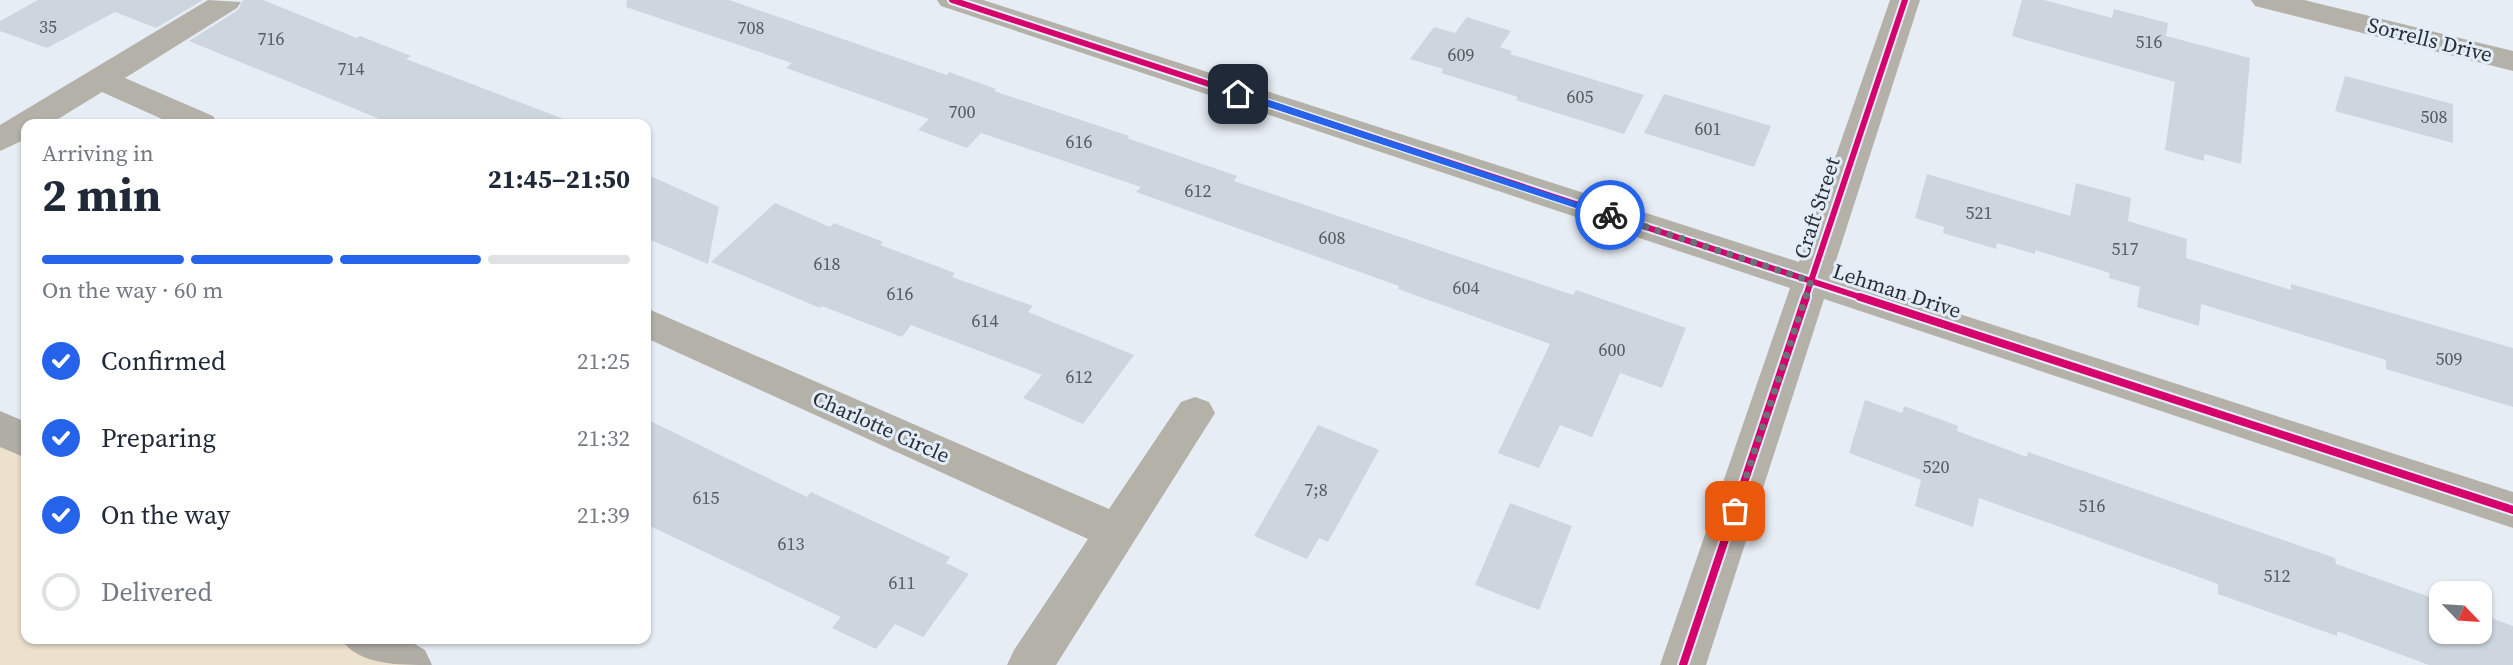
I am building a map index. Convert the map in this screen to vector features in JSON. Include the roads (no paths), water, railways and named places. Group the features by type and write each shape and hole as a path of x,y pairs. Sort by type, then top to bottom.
{"main road":[{"path":"0,427 21,439"},
{"path":"373,644 409,665"}],"street":[{"name":"Lehman Drive","path":"952,0 2513,510"},
{"name":"Craft Street","path":"1683,665 1905,0"},
{"name":"Sorrells Drive","path":"2266,0 2513,61"},
{"path":"34,119 226,2"},
{"path":"100,79 190,119"},
{"path":"0,140 21,127"},
{"name":"Charlotte Circle","path":"651,324 1117,532"},
{"path":"1030,665 1195,414"}]}
